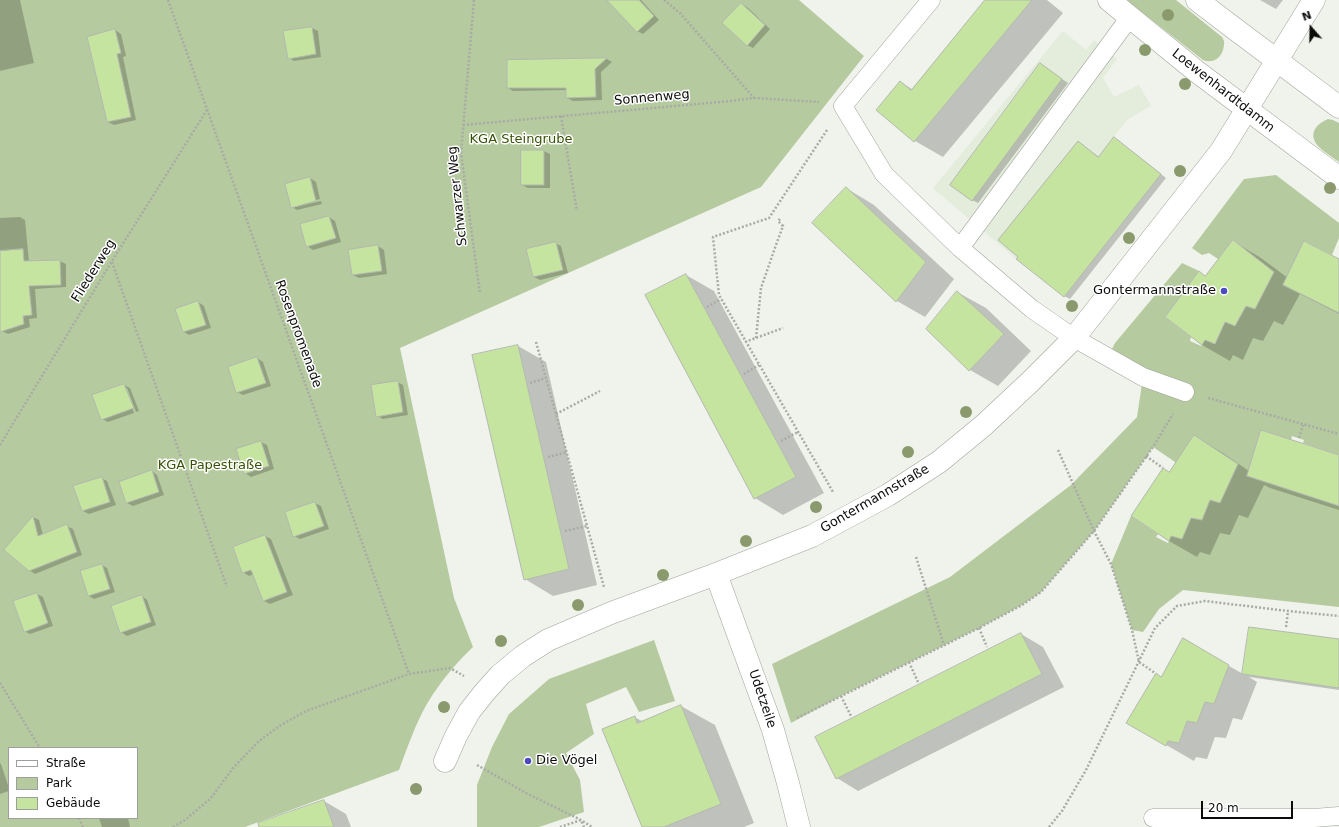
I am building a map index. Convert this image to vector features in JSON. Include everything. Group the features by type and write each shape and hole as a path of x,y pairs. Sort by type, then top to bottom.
{"street":[{"name":"Loewenhardtdamm","path":"1109,0 1196,71 1339,178"},
{"path":"1197,0 1339,107"},
{"name":"Gontermannstraße","path":"445,761 456,736 469,712 476,703 500,675 523,656 548,640 611,612 716,574 812,536 888,495 932,466 984,425 1074,338 1221,151 1314,0"},
{"name":"Udetzeile","path":"716,574 773,730 788,783 798,827"}],"lane":[{"path":"931,0 843,106 884,174 960,248 1032,309 1074,338 1143,377 1185,392"},
{"path":"960,248 1130,17"},
{"path":"1153,818 1314,818 1339,816"}],"path":[{"name":"Rosenpromenade","path":"168,0 409,674"},
{"name":"Schwarzer Weg","path":"474,0 461,153 480,294"},
{"path":"664,0 680,13 754,98"},
{"name":"Sonnenweg","path":"463,125 754,98 819,102 843,106"},
{"path":"833,492 719,295 713,236 769,218 843,106"},
{"name":"Fliederweg","path":"0,445 112,261 208,109"},
{"path":"561,116 577,211"},
{"path":"756,338 761,288 784,226 778,222 780,219"},
{"path":"112,261 227,587"},
{"path":"707,307 721,299"},
{"path":"745,342 783,328"},
{"path":"536,342 605,587"},
{"path":"744,374 759,365"},
{"path":"530,382 546,378"},
{"path":"556,414 600,391"},
{"path":"773,730 979,628 1022,605 1041,592 1094,531 1153,447 1185,392 1339,434"},
{"path":"1299,438 1303,425"},
{"path":"781,441 798,432"},
{"path":"1058,450 1094,531 1111,564 1132,630 1139,662 1156,673"},
{"path":"548,457 567,452"},
{"path":"1146,456 1164,468"},
{"path":"565,531 587,526"},
{"path":"916,557 944,645"},
{"path":"1050,827 1062,811 1086,770 1155,628 1177,606 1205,601 1339,616"},
{"path":"1286,627 1288,611"},
{"path":"979,628 987,647"},
{"path":"909,662 918,682"},
{"path":"173,827 185,820 210,799 234,767 259,741 281,725 306,711 409,674 450,668 460,674"},
{"path":"0,683 39,747"},
{"path":"842,696 851,716"},
{"path":"477,765 526,794 581,820 592,827"},
{"path":"560,827 581,820"},
{"path":"581,820 584,827"}],"shaded area":[{"path":"1063,31 1086,50 1094,40 1117,59 1103,78 1114,97 1139,85 1151,106 1128,119 1016,259 933,188"}],"green space":[{"name":"KGA Papestraße","path":"0,0 799,0 864,56 761,187 400,348 454,598 473,647 445,678 427,704 399,770 245,827 0,827"},
{"path":"1126,0 1176,0 1222,37 1224,45 1221,54 1212,61 1203,60"},
{"path":"1328,119 1339,123 1339,162 1320,148 1314,139 1313,134 1316,127"},
{"path":"1276,175 1339,223 1339,238 1332,255 1304,241 1339,313 1339,455 1303,443 1304,440 1292,436 1291,440 1261,430 1247,476 1339,505 1339,607 1183,590 1159,609 1143,632 1132,630 1111,564 1131,516 1158,534 1156,537 1168,543 1171,536 1182,539 1191,518 1202,520 1210,500 1175,462 1153,447 1094,531 1041,592 1022,605 979,628 841,696 791,723 772,664 950,577 1071,485 1137,417 1143,377 1108,357 1115,343 1182,263 1199,271 1165,317 1191,337 1190,341 1201,346 1205,340 1215,344 1225,322 1235,325 1246,306 1255,309 1274,272 1233,240 1218,259 1209,253 1202,255 1192,248 1244,179"},
{"path":"654,640 675,701 639,712 626,687 586,704 594,734 566,753 580,780 584,812 539,827 477,827 477,785 492,747 509,714 549,679"}],"building":[{"path":"607,0 639,0 654,16 637,32"},
{"path":"985,0 1032,0 914,142 876,110 900,81 911,90"},
{"path":"741,3 765,25 747,46 722,23"},
{"path":"312,27 316,54 288,59 283,31"},
{"path":"115,29 121,53 117,54 131,117 107,122 87,37"},
{"path":"607,58 595,69 596,97 566,98 566,88 507,88 507,60"},
{"path":"1040,63 1062,79 972,201 950,185"},
{"path":"1114,137 1161,174 1064,297 1016,259 1018,257 998,240 1078,141 1098,157"},
{"path":"521,150 544,150 544,185 521,185"},
{"path":"310,177 316,201 291,208 285,184"},
{"path":"846,187 926,262 896,302 812,223"},
{"path":"329,216 336,238 306,247 300,224"},
{"name":"Gontermannstraße","path":"1233,240 1274,272 1255,309 1246,306 1235,326 1225,322 1215,344 1205,340 1202,345 1165,317 1199,271 1205,276"},
{"path":"1304,241 1339,259 1339,313 1283,285"},
{"path":"556,242 563,270 533,277 526,249"},
{"path":"378,245 382,271 352,275 348,250"},
{"path":"23,249 24,261 60,260 61,285 29,286 32,315 23,316 24,324 0,332 0,251"},
{"path":"686,274 796,477 754,499 645,295"},
{"path":"957,291 1004,334 969,371 926,329"},
{"path":"198,301 206,325 183,332 175,309"},
{"path":"518,345 569,569 524,580 472,355"},
{"path":"257,357 266,383 236,393 228,367"},
{"path":"398,381 403,412 376,417 371,385"},
{"path":"124,384 134,408 101,420 92,395"},
{"path":"1261,430 1339,455 1339,506 1247,476"},
{"path":"1194,435 1238,464 1220,503 1210,500 1202,520 1191,518 1182,539 1171,536 1169,541 1131,516 1163,468 1169,472"},
{"path":"261,441 269,466 244,474 236,449"},
{"path":"152,470 159,492 126,503 119,482"},
{"path":"102,477 110,502 82,511 73,486"},
{"path":"315,502 324,526 293,537 285,512"},
{"path":"33,516 38,536 67,524 77,552 29,571 4,550"},
{"path":"265,535 287,592 263,601 251,570 242,573 233,547"},
{"path":"102,564 110,589 88,596 80,571"},
{"path":"37,593 48,623 24,632 13,601"},
{"path":"142,595 151,622 120,633 111,606"},
{"path":"1249,627 1339,639 1339,688 1242,674"},
{"path":"1021,633 1042,674 836,779 815,737"},
{"path":"1183,638 1229,665 1214,704 1205,702 1197,723 1187,721 1179,743 1168,741 1166,746 1126,723 1156,673 1161,677"},
{"path":"681,705 721,804 664,827 642,827 602,729 635,716 637,723"},
{"path":"324,800 334,827 259,827 258,823"}],"place":[{"name":"Gontermannstraße","path":"1224,291"},
{"name":"Die Vögel","path":"528,761"}],"park label":[{"name":"KGA Steingrube","path":"521,140"}]}
